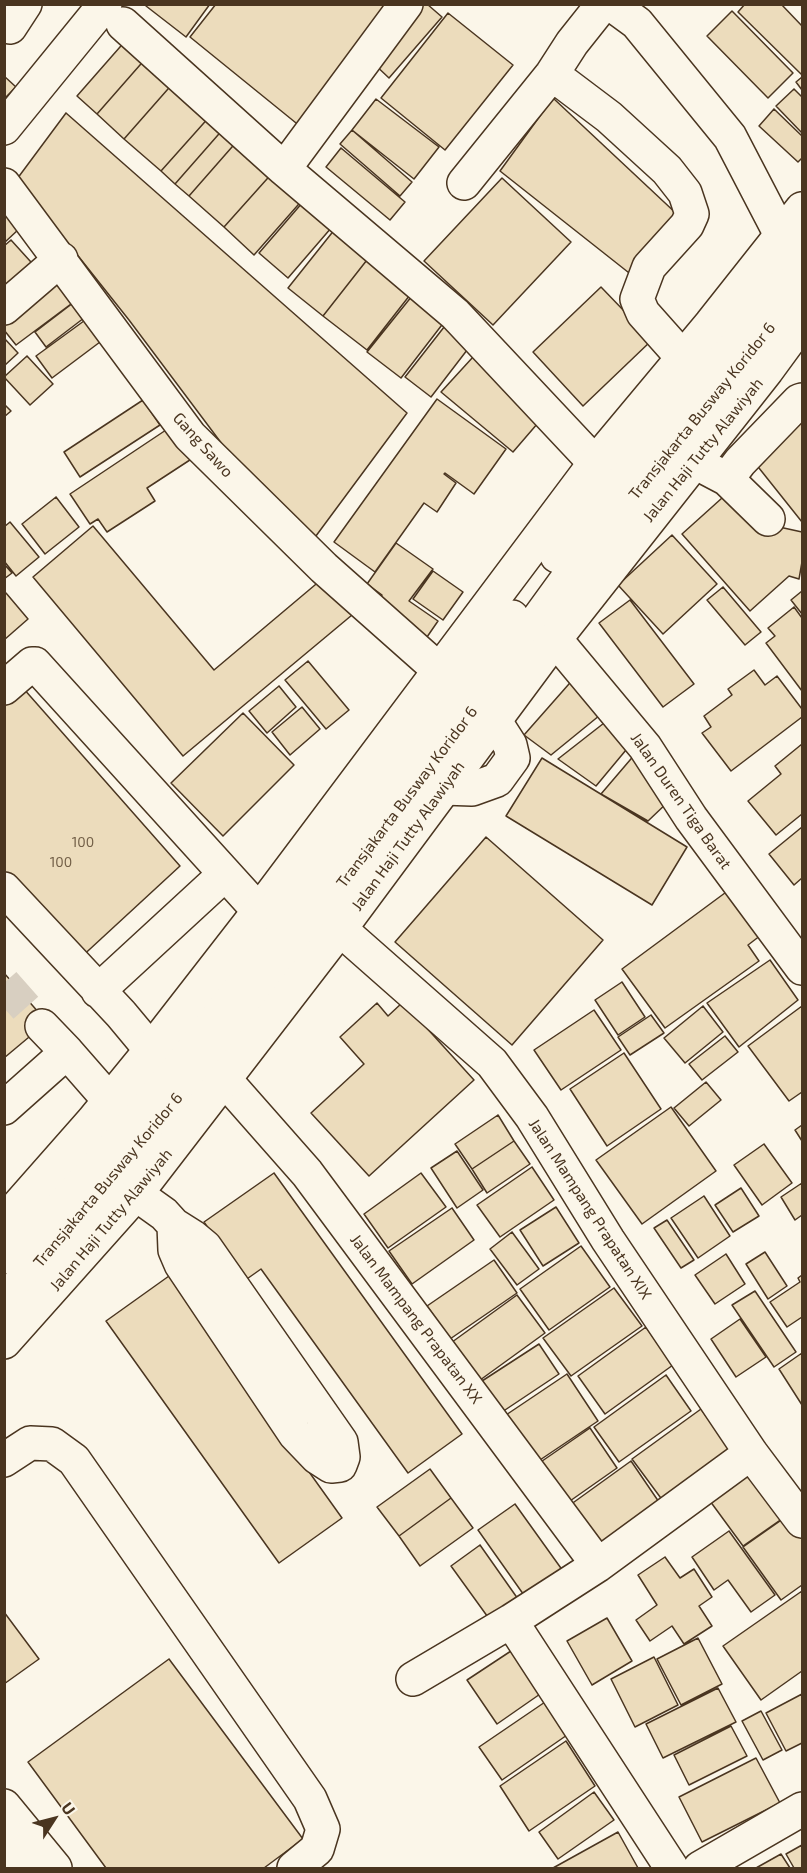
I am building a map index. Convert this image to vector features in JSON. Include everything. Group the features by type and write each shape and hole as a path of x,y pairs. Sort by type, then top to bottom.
{"street":[{"path":"4,22 10,27 25,4"},
{"path":"285,170 406,4"},
{"path":"464,183 552,74 572,43 603,4"},
{"path":"611,4 641,14 730,137 797,260"},
{"path":"4,128 114,14 285,170 455,314 595,463"},
{"path":"552,74 609,117 667,170 685,194 692,213 687,225 649,267 637,299 642,313 683,358"},
{"name":"Gang Sawo","path":"4,185 190,436 324,568 440,670"},
{"path":"4,1222 151,1050 259,911 595,463 683,358 797,260 802,209"},
{"path":"4,308 61,259"},
{"name":"Transjakarta Busway Koridor 6","path":"4,1257 191,1042 595,505 676,402 797,260"},
{"name":"Transjakarta Busway Koridor 6","path":"4,1302 129,1158 228,1035 496,678 797,260"},
{"name":"Jalan Haji Tutty Alawiyah","path":"4,1342 136,1194 340,929 555,639 767,370 802,322"},
{"path":"727,479 747,455 802,400"},
{"path":"693,462 727,479 768,519"},
{"name":"Jalan Duren Tiga Barat","path":"555,639 645,747 691,818 802,968"},
{"path":"4,688 32,664 35,664 259,911"},
{"path":"98,991 225,874"},
{"path":"4,889 121,1014 151,1050"},
{"name":"Jalan Mampang Prapatan XIX","path":"340,929 492,1063 532,1117 608,1240 751,1453 802,1521"},
{"path":"42,1026 110,1100"},
{"path":"4,1108 67,1052"},
{"name":"Jalan Mampang Prapatan XX","path":"225,1080 307,1173 598,1565"},
{"path":"136,1194 205,1247 341,1442 343,1457 340,1465 331,1466 317,1457 296,1434 181,1264 175,1250 174,1225"},
{"path":"4,1460 30,1443 52,1444 74,1460 310,1799 323,1829 317,1849 294,1869"},
{"path":"412,1679 511,1621 598,1565 751,1453"},
{"path":"511,1621 685,1868 802,1809"},
{"path":"4,1806 55,1869"},
{"path":"4,1846 23,1869"}],"building":[{"path":"147,4 210,4 186,37 146,6"},
{"path":"216,4 399,4 301,127 190,37"},
{"path":"420,4 427,4 442,17 389,78 371,61"},
{"path":"745,4 781,4 802,26 801,74 738,12"},
{"path":"732,11 793,73 768,98 707,36"},
{"path":"448,13 513,65 445,150 381,98"},
{"path":"127,39 147,57 97,114 77,96"},
{"path":"147,57 175,81 124,139 97,114"},
{"path":"4,76 16,87 4,99"},
{"path":"802,77 802,90 796,82"},
{"path":"175,81 211,115 161,171 124,139"},
{"path":"794,89 802,97 802,133 776,106"},
{"path":"553,98 680,217 638,280 500,171"},
{"path":"376,99 439,147 414,179 352,130"},
{"path":"774,109 802,136 802,158 798,162 759,126"},
{"path":"66,113 407,413 310,544 252,484 129,320 17,179"},
{"path":"211,115 225,127 175,184 161,171"},
{"path":"225,127 239,139 189,196 175,184"},
{"path":"352,130 412,182 400,196 340,144"},
{"path":"239,139 275,170 224,227 189,196"},
{"path":"341,148 405,202 390,220 326,167"},
{"path":"275,170 305,197 254,255 224,227"},
{"path":"502,178 571,242 493,325 424,261"},
{"path":"309,195 338,220 288,278 259,253"},
{"path":"4,213 19,229 4,243"},
{"path":"339,224 374,251 323,316 288,288"},
{"path":"11,240 40,272 4,305 4,246"},
{"path":"374,251 417,286 367,350 323,316"},
{"path":"62,267 83,295 16,345 4,330 4,311"},
{"path":"601,287 652,340 583,406 533,352"},
{"path":"416,291 448,317 401,378 367,352"},
{"path":"73,303 84,318 46,347 35,332"},
{"path":"88,318 104,339 52,378 36,356"},
{"path":"448,322 474,341 431,397 405,377"},
{"path":"4,338 18,353 4,366"},
{"path":"27,356 53,384 30,405 4,377"},
{"path":"473,357 544,416 513,452 441,392"},
{"path":"437,399 506,449 474,494 445,473 456,483 437,512 424,503 375,572 334,542"},
{"path":"143,400 160,425 80,477 64,452"},
{"path":"4,404 11,411 4,417"},
{"path":"802,416 802,522 751,458"},
{"path":"175,424 196,456 147,488 155,501 107,532 98,519 90,524 70,494"},
{"path":"732,489 761,523 802,532 802,562 799,579 789,576 750,611 682,534"},
{"path":"56,497 79,527 45,554 22,524"},
{"path":"10,522 39,557 16,576 4,561 4,527"},
{"path":"93,526 214,670 328,574 358,610 183,756 33,577"},
{"path":"672,535 717,584 663,634 618,585"},
{"path":"396,543 433,569 409,601 438,621 427,637 378,601 382,595 367,584"},
{"path":"4,564 12,573 4,579"},
{"path":"433,571 463,592 443,620 413,599"},
{"path":"723,587 761,632 745,645 707,600"},
{"path":"802,591 802,614 791,600"},
{"path":"6,593 28,619 4,640 4,594"},
{"path":"630,600 694,684 663,707 599,623"},
{"path":"794,607 802,618 802,691 766,643 775,636 768,628"},
{"path":"308,661 349,710 326,729 285,680"},
{"path":"754,670 765,685 777,676 802,709 802,717 731,771 702,733 711,727 704,716 732,695 728,689"},
{"path":"576,676 605,711 551,755 524,735"},
{"path":"279,686 296,707 267,733 249,711"},
{"path":"23,688 180,866 77,961 4,883 4,704"},
{"path":"302,707 320,729 290,755 272,732"},
{"path":"243,713 294,765 223,836 171,783"},
{"path":"613,716 631,744 596,786 558,759"},
{"path":"802,744 802,814 776,835 748,801 781,774 775,766"},
{"path":"636,753 669,801 648,821 601,794"},
{"path":"542,758 687,847 652,905 506,816"},
{"path":"802,827 802,878 794,885 769,854"},
{"path":"486,837 603,940 512,1045 395,942"},
{"path":"733,887 765,932 748,945 759,961 665,1028 622,969"},
{"path":"770,960 798,1000 739,1047 707,1003"},
{"path":"4,973 47,1022 4,1058"},
{"path":"622,982 645,1017 618,1035 595,1000"},
{"path":"403,1002 474,1080 369,1176 311,1113 364,1064 340,1037 377,1003 388,1016"},
{"path":"703,1006 723,1032 685,1063 664,1038"},
{"path":"802,1006 802,1092 789,1101 748,1046"},
{"path":"594,1010 621,1050 561,1090 534,1050"},
{"path":"651,1015 664,1033 630,1055 618,1037"},
{"path":"725,1036 738,1052 702,1080 689,1064"},
{"path":"624,1053 661,1109 607,1146 570,1089"},
{"path":"706,1082 721,1100 689,1126 674,1108"},
{"path":"671,1107 716,1171 642,1224 596,1160"},
{"path":"498,1115 514,1141 472,1169 455,1144"},
{"path":"802,1125 802,1141 795,1130"},
{"path":"514,1141 530,1164 487,1193 472,1169"},
{"path":"764,1144 792,1183 762,1205 734,1165"},
{"path":"457,1151 483,1190 457,1208 431,1168"},
{"path":"532,1167 554,1200 500,1237 477,1205"},
{"path":"274,1173 462,1434 408,1473 261,1269 244,1281 204,1222"},
{"path":"421,1173 446,1207 388,1248 364,1214"},
{"path":"802,1183 802,1215 795,1220 781,1197"},
{"path":"741,1188 759,1216 733,1232 715,1205"},
{"path":"704,1196 730,1236 698,1258 671,1218"},
{"path":"556,1207 579,1243 543,1266 520,1230"},
{"path":"452,1208 474,1240 412,1284 389,1251"},
{"path":"667,1220 694,1260 681,1268 654,1228"},
{"path":"512,1232 539,1269 517,1285 490,1249"},
{"path":"581,1246 610,1287 549,1330 520,1289"},
{"path":"765,1252 787,1286 768,1299 746,1264"},
{"path":"726,1254 745,1284 715,1304 695,1275"},
{"path":"494,1260 517,1293 450,1339 427,1306"},
{"path":"802,1275 802,1317 787,1327 770,1302 800,1282 798,1278"},
{"path":"169,1276 342,1518 279,1563 106,1321"},
{"path":"614,1288 642,1326 571,1376 543,1338"},
{"path":"755,1291 796,1352 774,1367 732,1305"},
{"path":"517,1295 545,1333 476,1383 448,1345"},
{"path":"740,1319 766,1357 736,1377 711,1339"},
{"path":"646,1327 673,1365 605,1414 578,1376"},
{"path":"539,1344 559,1374 502,1412 482,1381"},
{"path":"802,1353 802,1405 779,1369"},
{"path":"567,1374 598,1421 528,1468 497,1421"},
{"path":"666,1375 691,1411 619,1462 594,1427"},
{"path":"701,1409 735,1456 666,1505 632,1459"},
{"path":"590,1428 617,1468 560,1508 532,1468"},
{"path":"631,1461 661,1505 593,1553 563,1510"},
{"path":"430,1469 451,1498 399,1536 377,1507"},
{"path":"754,1470 786,1516 743,1546 710,1501"},
{"path":"451,1498 473,1528 420,1566 399,1536"},
{"path":"515,1504 563,1571 526,1598 478,1530"},
{"path":"790,1514 802,1531 802,1585 781,1600 743,1547"},
{"path":"729,1531 775,1595 751,1612 728,1580 714,1590 692,1557"},
{"path":"480,1545 518,1599 490,1620 451,1566"},
{"path":"665,1557 680,1578 694,1569 712,1597 699,1606 712,1626 684,1644 672,1626 650,1641 636,1620 657,1605 638,1575"},
{"path":"802,1591 802,1671 761,1700 723,1646"},
{"path":"4,1612 39,1659 4,1684"},
{"path":"607,1618 632,1661 592,1685 567,1641"},
{"path":"698,1638 722,1684 681,1705 657,1659"},
{"path":"514,1649 543,1692 497,1724 467,1680"},
{"path":"654,1657 678,1705 635,1727 611,1679"},
{"path":"169,1659 303,1839 264,1868 106,1868 28,1762"},
{"path":"718,1688 736,1722 663,1758 646,1724"},
{"path":"802,1694 802,1743 786,1751 766,1713"},
{"path":"548,1700 570,1733 502,1780 479,1747"},
{"path":"761,1711 782,1750 763,1760 742,1721"},
{"path":"731,1726 747,1756 689,1785 674,1755"},
{"path":"566,1741 595,1786 529,1831 500,1786"},
{"path":"756,1758 780,1803 702,1842 679,1797"},
{"path":"594,1792 614,1820 558,1859 539,1832"},
{"path":"618,1832 638,1868 553,1868"},
{"path":"802,1845 802,1868 794,1868 786,1854"},
{"path":"781,1854 790,1868 756,1868"}],"tunnel":[{"path":"4,983 42,1026"}]}
